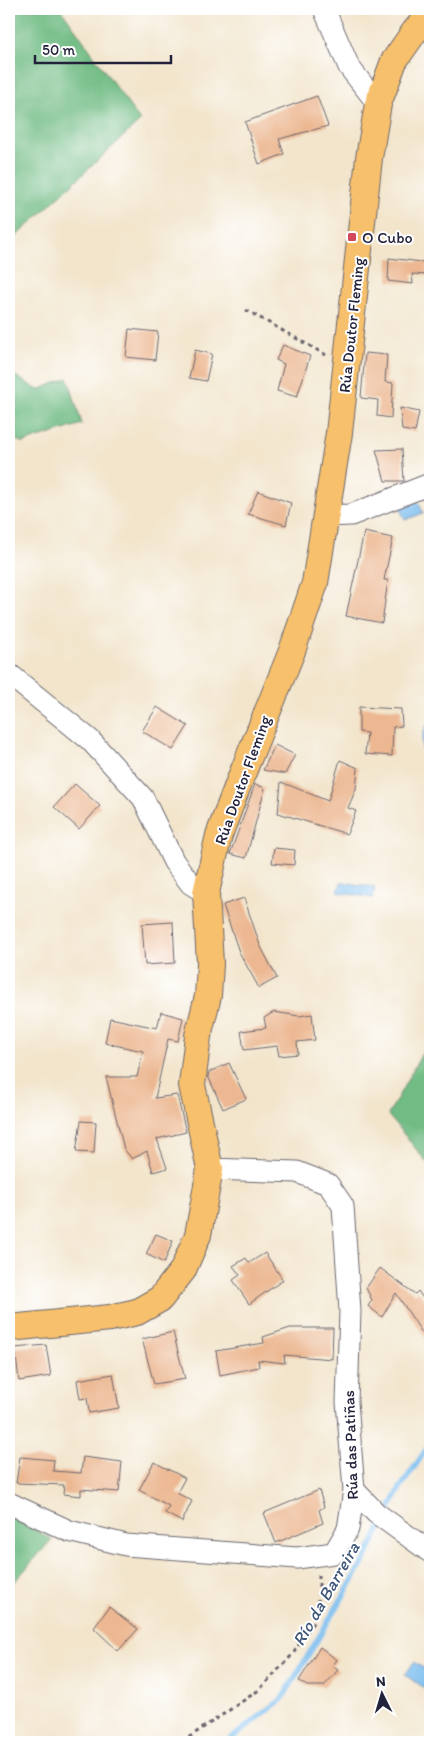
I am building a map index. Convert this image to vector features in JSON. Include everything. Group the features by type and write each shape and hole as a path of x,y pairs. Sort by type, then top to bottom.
{"main road":[{"name":"Rúa Doutor Fleming","path":"9,1328 110,1318 137,1312 160,1299 183,1270 198,1235 210,1169 192,1085 198,1036 208,996 210,964 206,893 219,835 240,777 292,651 315,582 339,433 370,158 378,104 394,61 415,31 430,14"}],"street":[{"path":"324,9 349,67 378,104"},
{"path":"326,516 351,516 430,484"},
{"path":"9,674 90,740 143,798 174,862 191,884 206,893"},
{"name":"Rúa das Patiñas","path":"9,1504 69,1531 126,1545 297,1558 334,1553 348,1529 354,1490 347,1402 350,1311 343,1206 328,1184 297,1172 210,1169"},
{"path":"354,1490 376,1512 430,1552"}],"path":[{"path":"246,310 330,357 347,364"},
{"path":"182,1742 259,1690 293,1654 315,1619 319,1595 320,1555"}],"green space":[{"path":"9,9 61,9 140,121 9,243"},
{"path":"9,372 38,390 68,378 82,424 23,443 9,437"},
{"path":"430,1039 430,1166 388,1115"},
{"path":"9,1517 52,1539 9,1588"}],"water":[{"path":"418,501 423,513 405,520 400,508"},
{"path":"430,721 430,757 426,757 422,748 422,738"},
{"path":"341,882 375,887 373,898 338,892"},
{"path":"414,1662 430,1673 429,1691 405,1675"}],"building":[{"path":"317,96 328,126 279,139 284,154 259,164 245,122"},
{"path":"389,258 430,263 430,275 412,274 413,284 388,281"},
{"path":"129,329 158,332 155,360 126,357"},
{"path":"283,345 310,356 297,397 277,391 284,364 276,360"},
{"path":"195,350 212,354 206,381 189,378"},
{"path":"365,353 387,355 385,382 393,383 391,418 377,416 378,400 361,398"},
{"path":"400,408 419,412 415,432 402,430"},
{"path":"402,449 404,481 385,481 376,450"},
{"path":"258,491 291,503 286,525 248,514"},
{"path":"364,532 393,538 384,580 388,580 382,623 346,616"},
{"path":"157,707 188,726 173,750 142,731"},
{"path":"359,707 401,709 402,726 393,727 392,756 365,754 367,733 359,732"},
{"path":"275,745 295,755 285,774 263,770"},
{"path":"340,760 358,768 356,789 348,808 356,811 347,834 278,813 281,782 328,801"},
{"path":"75,784 100,806 79,829 54,807"},
{"path":"255,784 265,788 246,858 230,854"},
{"path":"274,848 295,850 294,865 272,863"},
{"path":"244,898 260,945 277,978 259,988 239,952 223,905"},
{"path":"173,922 175,963 145,965 142,924"},
{"path":"161,1012 183,1018 178,1041 168,1039 155,1098 177,1095 186,1132 157,1139 167,1168 153,1172 147,1151 132,1159 124,1149 106,1077 137,1077 143,1051 105,1043 110,1018 157,1028"},
{"path":"274,1012 299,1016 312,1014 315,1040 297,1042 298,1054 279,1056 277,1046 244,1050 241,1031 266,1028 264,1018"},
{"path":"229,1063 246,1099 223,1109 208,1076 209,1072"},
{"path":"81,1121 96,1122 94,1153 76,1152"},
{"path":"156,1234 173,1241 164,1263 146,1254"},
{"path":"265,1253 283,1280 249,1304 233,1280 240,1275 233,1266 246,1258 249,1263"},
{"path":"380,1268 415,1294 418,1291 430,1308 430,1345 396,1293 382,1317 368,1306 372,1300 366,1288"},
{"path":"290,1328 333,1328 332,1359 284,1355 285,1363 258,1360 259,1367 220,1375 216,1351 264,1343 263,1337"},
{"path":"173,1332 185,1379 154,1384 142,1339"},
{"path":"46,1345 51,1376 19,1381 15,1348"},
{"path":"113,1374 119,1408 89,1413 87,1398 80,1399 77,1380"},
{"path":"20,1457 54,1460 53,1471 81,1473 83,1457 122,1462 119,1492 81,1489 81,1496 63,1494 64,1485 16,1483"},
{"path":"154,1462 185,1478 177,1493 192,1501 182,1522 165,1513 169,1506 139,1490"},
{"path":"319,1490 324,1507 319,1510 323,1523 276,1543 264,1513"},
{"path":"109,1607 138,1629 118,1651 94,1628"},
{"path":"320,1647 337,1660 332,1666 338,1670 324,1686 307,1686 299,1681"}],"waterway":[{"name":"Río da Barreira","path":"227,1742 282,1699 363,1563 400,1488 430,1444"}],"place":[{"name":"O Cubo","path":"352,237"}]}
